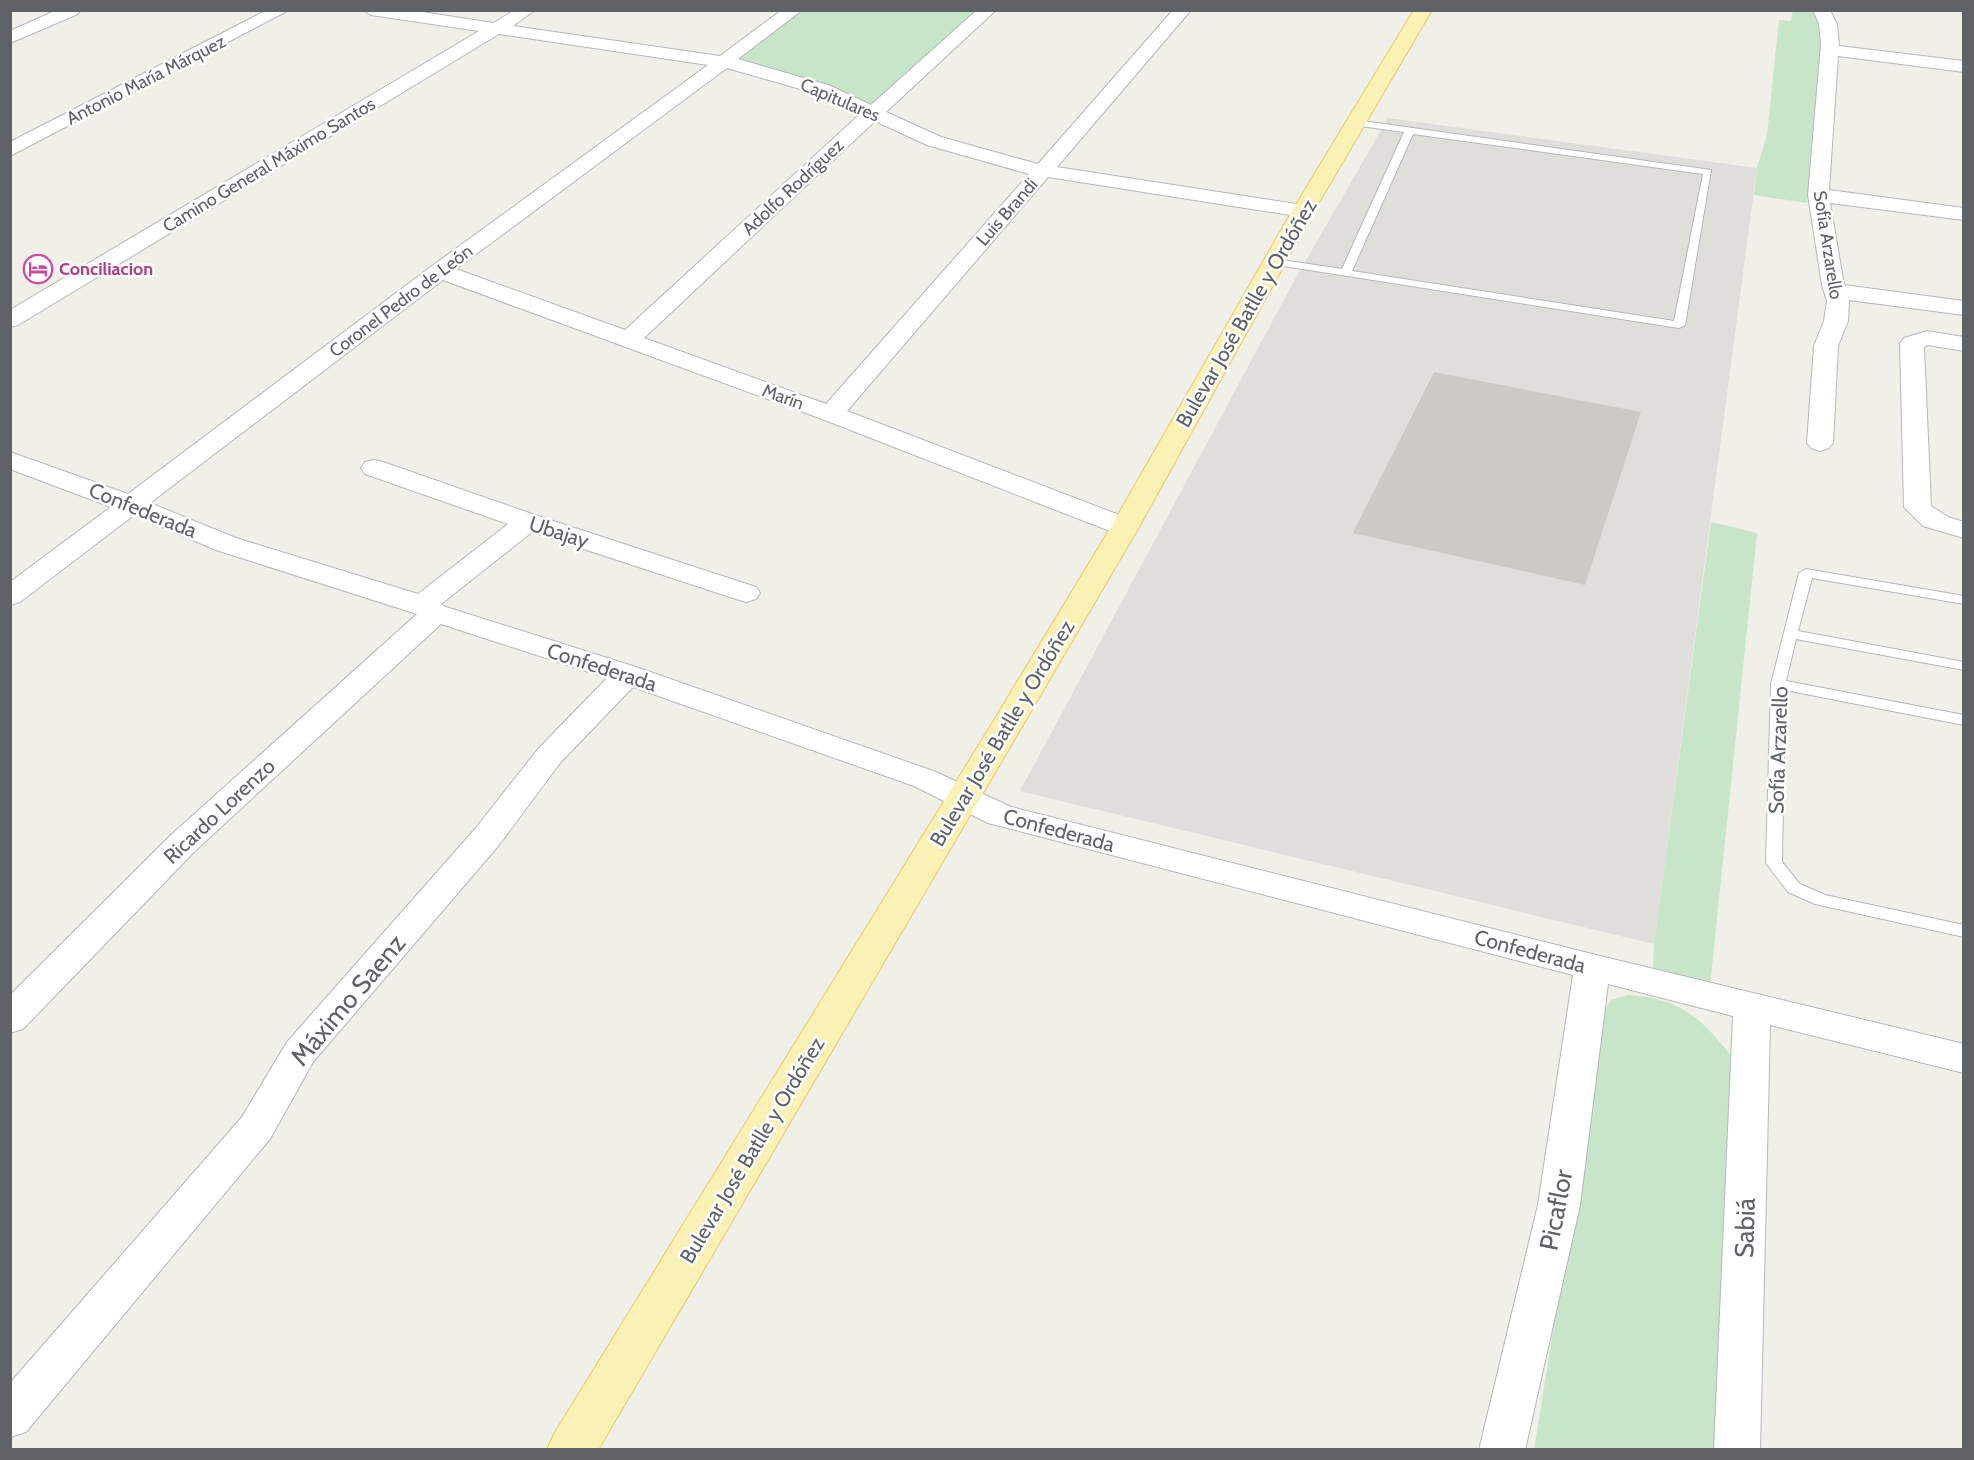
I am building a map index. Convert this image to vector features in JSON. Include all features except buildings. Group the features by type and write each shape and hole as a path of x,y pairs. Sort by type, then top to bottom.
{"main road":[{"name":"Bulevar José Batlle y Ordóñez","path":"571,1449 964,798 1125,526 1304,211 1423,10"}],"street":[{"path":"10,38 72,10"},
{"name":"Antonio María Márquez","path":"10,150 281,10"},
{"name":"Capitulares","path":"371,10 726,62 808,84 934,141 969,153 1042,171 1304,211"},
{"name":"Camino General Máximo Santos","path":"14,315 527,10"},
{"name":"Coronel Pedro de León","path":"10,596 440,271 794,10"},
{"name":"Adolfo Rodríguez","path":"627,341 873,113 988,10"},
{"name":"Luis Brandi","path":"831,414 1183,10"},
{"name":"Sofía Arzarello","path":"1820,443 1826,346 1836,321 1838,301 1818,195 1830,32 1821,10"},
{"path":"1829,50 1964,67"},
{"path":"1818,195 1964,214"},
{"name":"Marín","path":"440,271 831,414 1125,526"},
{"path":"1836,291 1964,308"},
{"path":"1964,344 1927,338 1912,343 1918,507 1927,518 1942,526 1964,530"},
{"name":"Confederada","path":"10,460 132,505 226,544 628,675 925,779 1000,815 1592,967 1964,1059"},
{"name":"Ubajay","path":"374,468 528,522 746,593"},
{"name":"Ricardo Lorenzo","path":"10,1019 183,843 429,609 528,522"},
{"name":"Máximo Saenz","path":"10,1417 256,1128 300,1052 487,837 549,756 628,675"},
{"name":"Picaflor","path":"1502,1449 1559,1204 1592,967"},
{"name":"Sabiá","path":"1737,1449 1752,1007"}],"lane":[{"path":"1275,262 1679,325 1708,172 1356,123"},
{"path":"1346,273 1410,130"},
{"name":"Sofía Arzarello","path":"1964,600 1806,573 1778,684 1774,863 1794,888 1821,900 1964,931"},
{"path":"1791,634 1964,666"},
{"path":"1778,684 1964,720"}],"shaded area":[{"path":"1388,118 1757,168 1654,944 1020,791 1293,283"}],"green space":[{"path":"801,11 979,11 873,105 867,106 736,59"},
{"path":"1793,11 1817,11 1825,27 1813,166 1807,203 1754,195 1757,168 1767,135 1779,20 1791,21"},
{"path":"1711,522 1757,533 1710,986 1653,971 1654,944"},
{"path":"1628,995 1662,1001 1689,1013 1711,1032 1733,1058 1719,1449 1534,1450 1604,1012 1611,1000"}],"place":[{"name":"Conciliacion","path":"38,269"}]}
